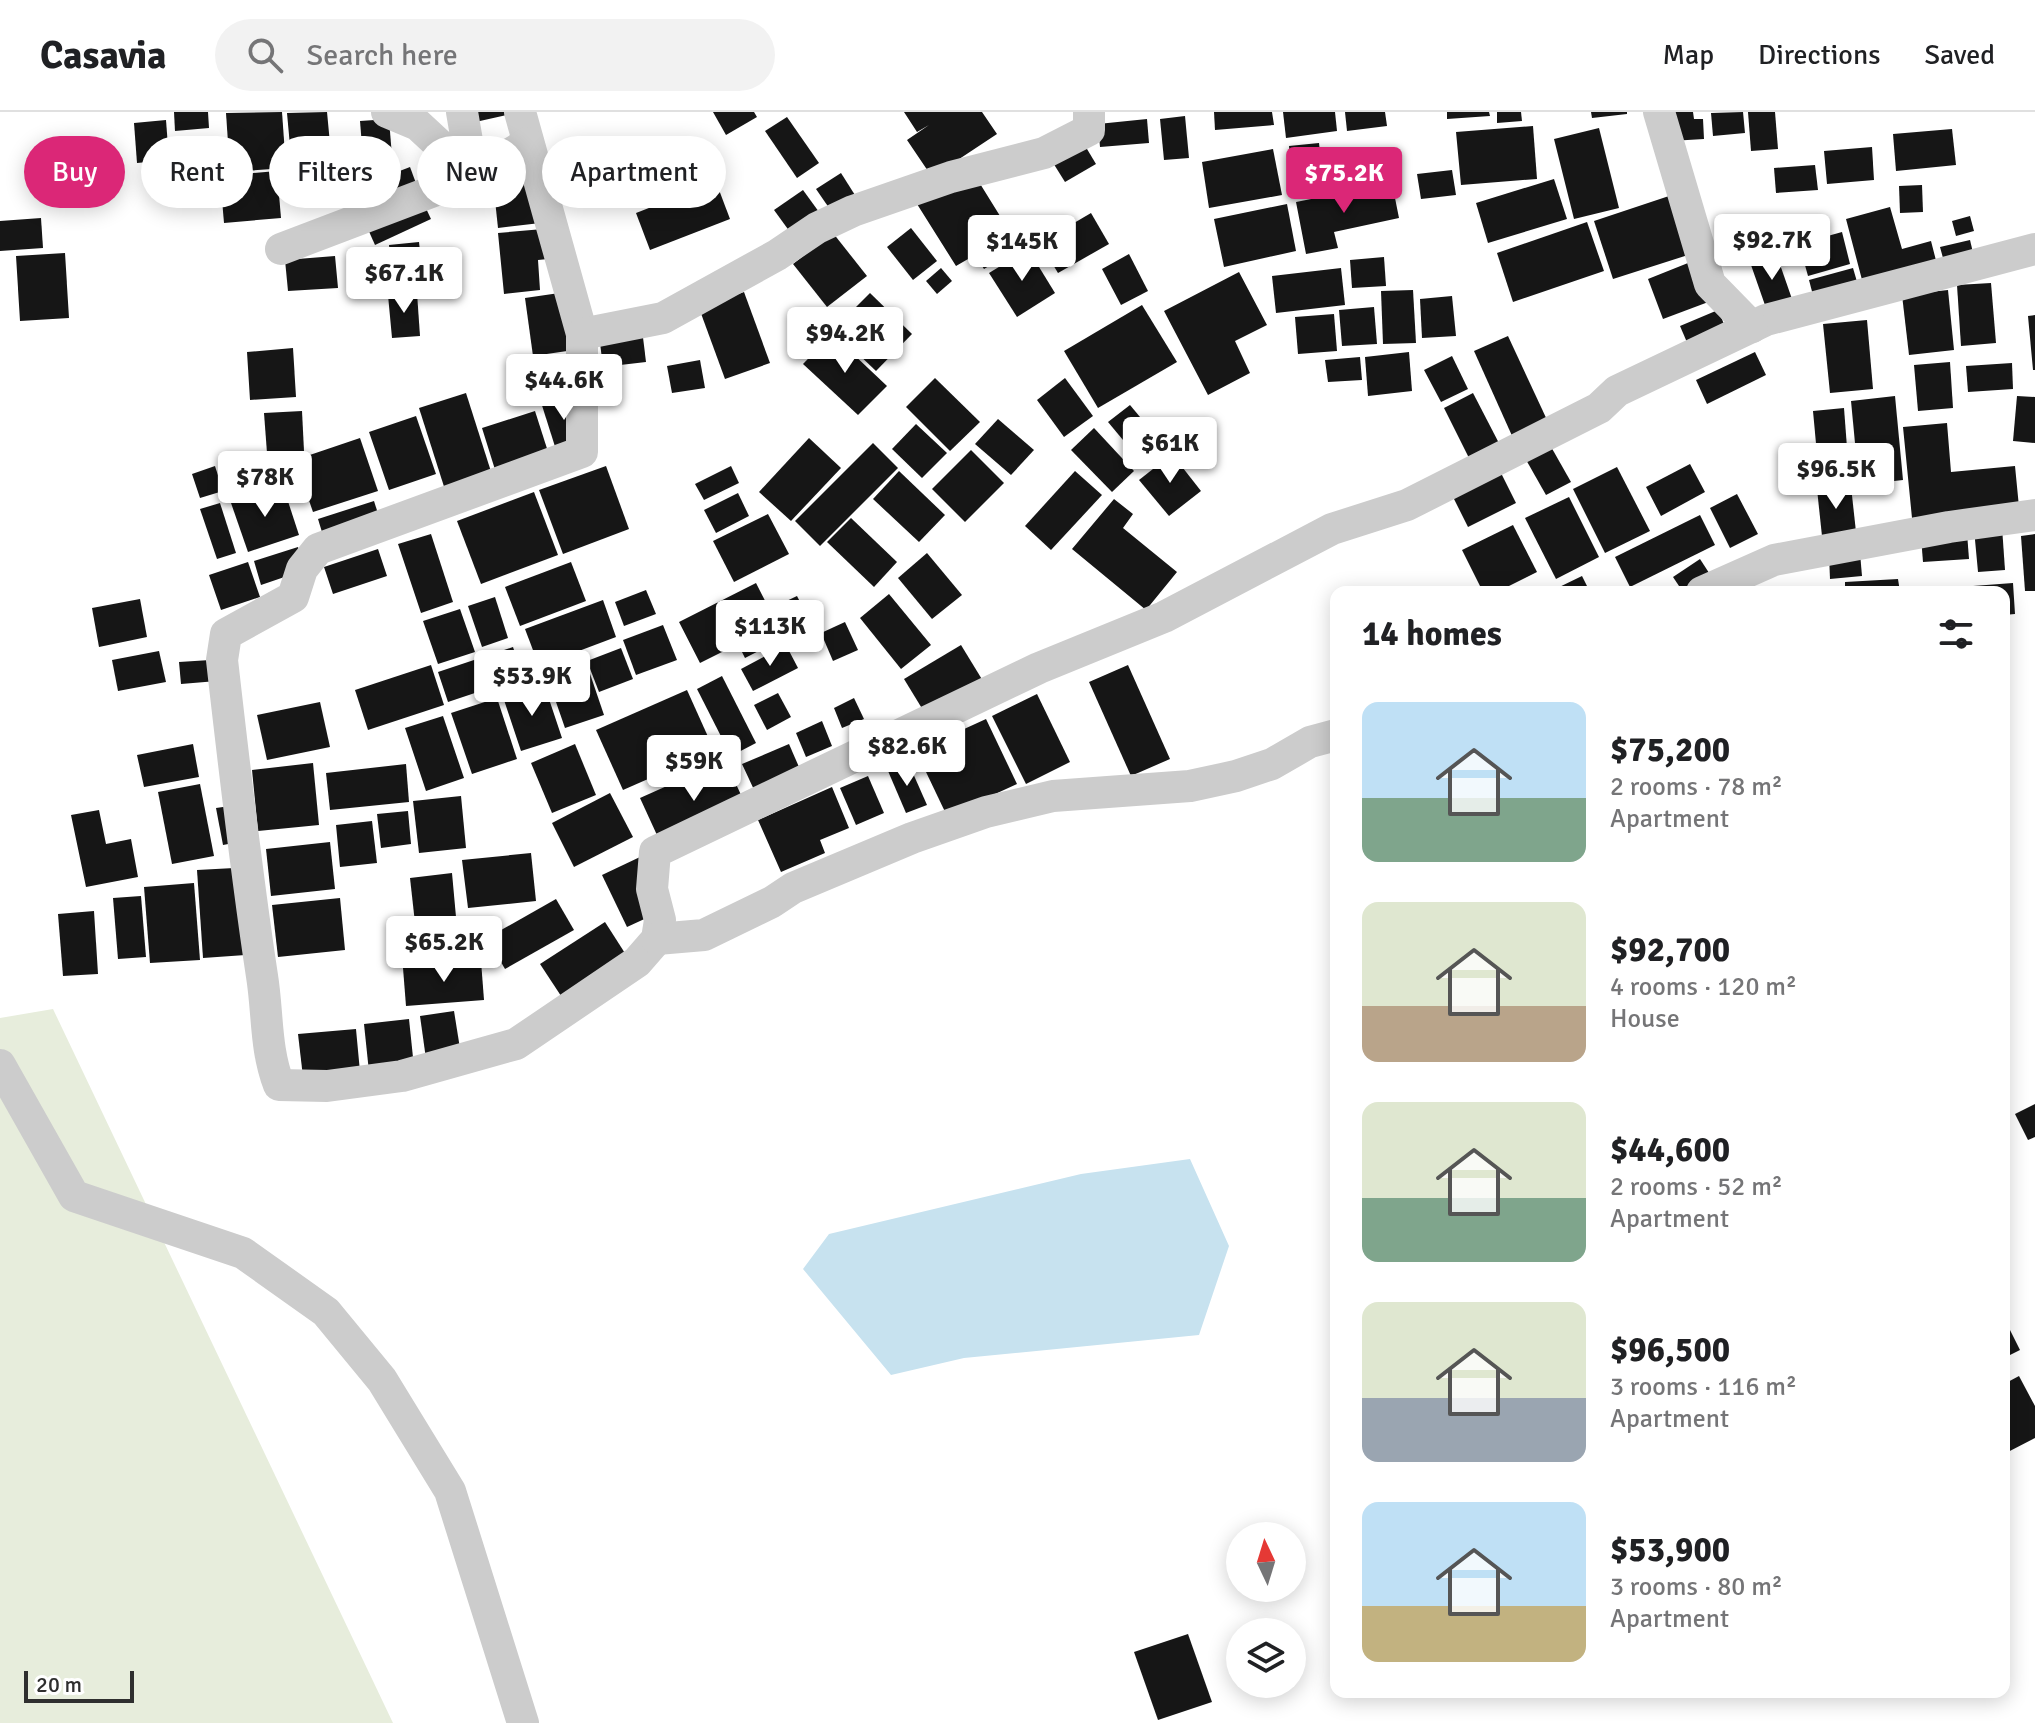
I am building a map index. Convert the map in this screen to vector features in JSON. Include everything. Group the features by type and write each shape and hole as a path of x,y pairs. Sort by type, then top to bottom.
{"street":[{"path":"387,112 418,125 430,136"},
{"path":"462,112 466,136"},
{"path":"520,112 582,334 582,452 318,549 302,569 293,597 226,634 222,660 243,852 266,1000 271,1064 279,1085 327,1086 402,1076 516,1044 637,962 657,939 660,920 652,889 655,852 1039,668 1164,617 1332,529 1407,505 1599,408 1617,391 1766,320 2035,249"},
{"path":"582,334 663,318 777,255 817,228 853,211 951,177 1044,153 1089,130 1089,112"},
{"path":"1659,112 1710,284 1752,327"},
{"path":"281,249 417,197"},
{"path":"1716,586 1774,560 1949,527 2035,515"},
{"path":"657,939 704,935 804,883 912,838 986,812 1053,796 1190,786 1236,776 1272,764 1310,742 1330,737"},
{"path":"0,1065 74,1196 243,1253 326,1312 382,1380 450,1491 523,1723"}],"green space":[{"path":"53,1009 393,1723 0,1723 0,1018"}],"water":[{"path":"1190,1159 1229,1246 1199,1335 964,1358 891,1375 803,1269 829,1234 1081,1174"}],"building":[{"path":"174,112 208,112 209,128 175,131"},
{"path":"282,112 284,136 269,136 269,169 253,170 253,136 228,136 226,113"},
{"path":"327,112 329,136 289,136 287,113"},
{"path":"469,112 516,112 516,113 471,123"},
{"path":"713,112 754,112 757,117 726,135"},
{"path":"904,112 982,112 997,134 932,177 907,140 929,125 917,132"},
{"path":"1214,112 1272,112 1274,125 1215,130"},
{"path":"1283,112 1335,112 1337,131 1286,138"},
{"path":"1345,112 1385,112 1387,126 1347,131"},
{"path":"1447,112 1489,112 1490,116 1447,119"},
{"path":"1497,112 1521,112 1522,121 1497,123"},
{"path":"1591,112 1627,112 1627,114 1592,118"},
{"path":"1669,112 1693,112 1694,119 1703,119 1704,139 1671,141"},
{"path":"1743,112 1745,133 1713,136 1711,113"},
{"path":"1748,112 1775,112 1778,149 1751,151"},
{"path":"1185,116 1189,158 1164,160 1160,119"},
{"path":"787,117 819,163 797,178 765,131"},
{"path":"389,119 390,136 361,136 360,121"},
{"path":"1147,119 1149,143 1100,147 1098,124"},
{"path":"166,120 167,136 141,136 141,163 137,163 134,123"},
{"path":"1533,126 1537,179 1461,185 1456,132"},
{"path":"1599,128 1619,208 1574,219 1554,139"},
{"path":"1952,129 1956,165 1896,171 1893,134"},
{"path":"1081,139 1096,164 1065,182 1050,158"},
{"path":"1319,143 1323,182 1293,185 1289,146"},
{"path":"1872,147 1874,180 1827,184 1824,151"},
{"path":"1273,149 1282,195 1209,208 1202,162"},
{"path":"1815,165 1818,190 1776,193 1774,168"},
{"path":"542,166 542,208 548,208 549,222 498,228 496,208 526,208 526,168"},
{"path":"410,167 417,195 401,202 401,170"},
{"path":"1452,170 1456,195 1421,199 1417,174"},
{"path":"269,172 269,208 280,208 281,218 224,223 223,208 253,208 253,173"},
{"path":"841,173 860,203 836,218 816,189"},
{"path":"974,174 1005,224 982,238 986,246 1007,233 1017,249 984,269 975,255 956,266 917,204"},
{"path":"1554,179 1567,219 1488,243 1476,203"},
{"path":"1392,183 1399,218 1334,232 1338,248 1306,254 1296,202"},
{"path":"1922,185 1923,212 1900,213 1899,186"},
{"path":"803,190 827,223 798,243 774,210"},
{"path":"1669,196 1688,255 1613,279 1594,221"},
{"path":"1287,204 1296,251 1224,267 1214,219"},
{"path":"417,205 417,208 426,208 431,219 375,245 367,227"},
{"path":"1890,207 1902,249 1931,241 1940,276 1866,295 1846,219"},
{"path":"355,208 386,208 359,219"},
{"path":"649,208 726,208 730,219 650,250 636,213"},
{"path":"1091,213 1109,244 1058,273 1040,243"},
{"path":"1970,216 1974,231 1956,236 1952,221"},
{"path":"41,218 43,248 0,251 0,221"},
{"path":"1587,222 1604,271 1513,302 1497,253"},
{"path":"555,228 558,258 538,260 540,290 504,294 498,233"},
{"path":"911,228 937,261 913,280 887,247"},
{"path":"1842,232 1850,264 1808,276 1799,244"},
{"path":"833,233 867,276 827,307 793,264"},
{"path":"1970,240 1975,261 1946,269 1940,247"},
{"path":"419,242 423,279 392,281 389,245"},
{"path":"1028,249 1055,293 1017,317 989,273"},
{"path":"65,253 69,318 20,321 16,256"},
{"path":"1129,254 1148,291 1121,305 1102,269"},
{"path":"335,256 338,288 288,291 285,260"},
{"path":"1777,256 1792,299 1766,308 1751,265"},
{"path":"1384,257 1386,286 1352,288 1350,260"},
{"path":"1703,257 1719,298 1663,319 1648,279"},
{"path":"941,268 952,281 937,294 926,281"},
{"path":"1341,268 1345,305 1276,313 1272,276"},
{"path":"1853,268 1860,292 1815,303 1809,280"},
{"path":"1239,272 1267,325 1235,341 1250,373 1208,395 1164,311"},
{"path":"1991,283 1996,343 1961,346 1957,285"},
{"path":"1413,290 1416,343 1383,344 1381,291"},
{"path":"1948,290 1954,350 1909,355 1902,295"},
{"path":"573,291 581,349 533,356 525,298"},
{"path":"744,292 770,363 725,379 699,308"},
{"path":"417,293 420,336 392,338 388,295"},
{"path":"870,293 912,334 876,371 833,330"},
{"path":"1452,296 1456,336 1422,338 1420,299"},
{"path":"1142,305 1177,362 1098,408 1064,351"},
{"path":"1374,307 1377,344 1342,346 1339,310"},
{"path":"1718,310 1727,331 1689,347 1680,326"},
{"path":"1334,314 1337,351 1298,354 1295,317"},
{"path":"2035,315 2035,370 2033,370 2028,316"},
{"path":"1867,320 1873,389 1830,393 1823,324"},
{"path":"642,329 646,362 603,367 599,335"},
{"path":"832,334 887,386 858,415 803,364"},
{"path":"1508,336 1548,422 1513,438 1474,351"},
{"path":"293,348 296,397 250,400 247,352"},
{"path":"1409,352 1412,391 1368,396 1365,357"},
{"path":"1755,352 1766,375 1707,404 1696,380"},
{"path":"1452,356 1468,389 1441,402 1424,370"},
{"path":"1360,357 1362,380 1328,382 1325,360"},
{"path":"700,360 705,388 672,393 667,366"},
{"path":"1950,362 1953,408 1918,411 1914,365"},
{"path":"2012,363 2013,389 1968,392 1966,366"},
{"path":"935,378 980,422 950,451 906,407"},
{"path":"1065,378 1093,416 1064,437 1037,400"},
{"path":"570,387 589,447 558,456 539,396"},
{"path":"466,393 494,481 447,496 419,408"},
{"path":"1473,393 1502,449 1472,464 1444,408"},
{"path":"1895,396 1903,480 1859,485 1851,401"},
{"path":"2017,396 2035,397 2035,443 2013,441"},
{"path":"1130,405 1165,447 1143,464 1108,422"},
{"path":"1844,408 1849,474 1819,476 1813,411"},
{"path":"302,411 304,451 267,453 264,413"},
{"path":"535,411 550,458 497,476 482,428"},
{"path":"416,416 436,474 389,490 369,432"},
{"path":"998,419 1034,450 1011,475 975,444"},
{"path":"1947,423 1951,472 2015,466 2019,507 1912,518 1903,427"},
{"path":"916,424 947,453 922,478 892,449"},
{"path":"1094,428 1134,471 1112,492 1071,450"},
{"path":"360,438 378,491 313,512 295,460"},
{"path":"809,438 841,468 791,521 759,492"},
{"path":"873,443 898,468 820,546 795,521"},
{"path":"1550,445 1571,482 1546,495 1525,458"},
{"path":"971,450 1004,483 965,522 932,489"},
{"path":"1172,454 1201,491 1169,516 1139,480"},
{"path":"1690,464 1705,492 1661,516 1646,487"},
{"path":"215,466 223,491 200,498 192,474"},
{"path":"606,466 629,529 563,554 539,490"},
{"path":"731,466 739,483 704,500 695,484"},
{"path":"1617,467 1650,531 1605,553 1573,489"},
{"path":"899,471 945,515 919,542 873,499"},
{"path":"1075,471 1102,495 1051,550 1025,526"},
{"path":"1501,473 1516,503 1468,527 1453,497"},
{"path":"283,486 299,535 248,552 231,503"},
{"path":"1851,486 1856,532 1822,536 1817,489"},
{"path":"534,492 558,555 481,584 457,521"},
{"path":"738,493 749,516 716,533 704,510"},
{"path":"1737,494 1758,534 1730,548 1710,508"},
{"path":"1569,497 1599,557 1556,579 1525,518"},
{"path":"1114,499 1133,514 1123,528 1177,572 1146,610 1072,549"},
{"path":"374,501 381,523 325,542 318,519"},
{"path":"220,503 236,553 217,559 200,509"},
{"path":"768,514 789,554 734,582 713,541"},
{"path":"1700,515 1715,545 1632,586 1615,557"},
{"path":"851,518 897,562 874,587 827,542"},
{"path":"1513,525 1537,572 1509,586 1480,586 1462,550"},
{"path":"2002,527 2005,570 1978,572 1974,529"},
{"path":"1967,533 1969,559 1923,562 1921,537"},
{"path":"431,534 453,602 421,613 398,544"},
{"path":"2035,534 2035,591 2025,591 2021,536"},
{"path":"298,547 305,570 261,585 254,561"},
{"path":"378,549 387,576 333,594 324,567"},
{"path":"927,553 962,595 932,619 898,578"},
{"path":"1860,553 1862,576 1830,579 1829,555"},
{"path":"1700,559 1713,579 1702,586 1679,586 1673,577"},
{"path":"248,562 260,597 221,610 209,575"},
{"path":"571,562 586,601 520,626 505,587"},
{"path":"1582,576 1587,586 1561,586"},
{"path":"1898,579 1899,586 1845,586 1845,582"},
{"path":"756,583 784,638 745,658 738,644 700,663 679,622"},
{"path":"2013,583 2015,614 2010,614 2010,586 1973,586"},
{"path":"646,590 656,614 624,626 615,602"},
{"path":"889,594 931,645 901,669 860,618"},
{"path":"797,596 814,629 794,640 776,606"},
{"path":"495,597 508,638 482,647 468,606"},
{"path":"140,599 147,637 99,647 92,608"},
{"path":"603,600 616,637 539,666 525,629"},
{"path":"460,609 475,652 438,664 423,621"},
{"path":"845,622 858,650 833,661 821,633"},
{"path":"663,625 677,660 636,675 623,640"},
{"path":"786,645 798,668 753,691 741,669"},
{"path":"961,645 983,681 926,715 904,679"},
{"path":"513,647 523,677 448,702 438,672"},
{"path":"621,648 633,679 599,692 587,661"},
{"path":"159,651 166,682 118,691 112,660"},
{"path":"226,659 229,680 181,684 179,662"},
{"path":"586,662 604,715 565,728 547,676"},
{"path":"431,665 444,705 368,730 355,690"},
{"path":"1128,665 1170,759 1131,776 1089,682"},
{"path":"722,676 756,743 731,756 697,689"},
{"path":"544,684 562,738 521,751 503,697"},
{"path":"687,690 714,750 623,790 596,730"},
{"path":"778,693 791,717 767,730 754,705"},
{"path":"1037,694 1070,762 1026,784 992,716"},
{"path":"497,698 517,759 472,774 451,713"},
{"path":"854,698 864,719 842,728 834,708"},
{"path":"320,702 330,747 267,760 257,715"},
{"path":"443,716 464,778 426,791 405,728"},
{"path":"986,719 1017,784 947,816 916,751"},
{"path":"822,721 832,746 806,757 796,733"},
{"path":"193,744 199,777 144,787 137,755"},
{"path":"575,744 596,795 552,813 531,763"},
{"path":"789,744 802,774 756,794 742,764"},
{"path":"725,760 747,808 662,846 640,798"},
{"path":"908,762 927,805 906,813 888,771"},
{"path":"313,763 319,825 258,831 252,770"},
{"path":"406,764 409,802 330,810 326,773"},
{"path":"868,776 884,813 856,825 840,788"},
{"path":"200,784 214,856 172,864 158,792"},
{"path":"832,787 849,828 820,840 825,853 781,872 758,820"},
{"path":"610,793 633,837 574,867 552,823"},
{"path":"461,796 466,848 419,853 413,801"},
{"path":"237,805 244,841 223,845 216,808"},
{"path":"99,810 106,844 131,839 138,877 86,887 71,815"},
{"path":"408,811 411,844 381,848 377,814"},
{"path":"372,821 377,863 340,867 336,825"},
{"path":"330,842 335,889 271,896 266,849"},
{"path":"531,853 536,901 468,908 462,860"},
{"path":"640,857 664,910 627,927 602,875"},
{"path":"253,867 259,954 203,958 197,870"},
{"path":"452,873 457,928 416,932 410,878"},
{"path":"194,883 200,960 150,963 144,887"},
{"path":"141,896 146,957 118,959 113,898"},
{"path":"340,898 345,950 278,957 272,905"},
{"path":"556,899 574,930 505,969 487,938"},
{"path":"94,911 98,974 63,976 58,914"},
{"path":"605,922 630,961 565,1002 540,964"},
{"path":"481,961 484,1000 406,1006 403,968"},
{"path":"454,1011 462,1061 427,1066 420,1016"},
{"path":"409,1019 414,1067 369,1072 364,1024"},
{"path":"356,1029 360,1072 303,1077 298,1034"},
{"path":"2035,1104 2035,1137 2028,1140 2015,1114"},
{"path":"2010,1330 2020,1350 2010,1355"},
{"path":"2019,1376 2035,1406 2035,1438 2010,1451 2010,1381"},
{"path":"1188,1634 1212,1702 1158,1720 1134,1652"}]}
